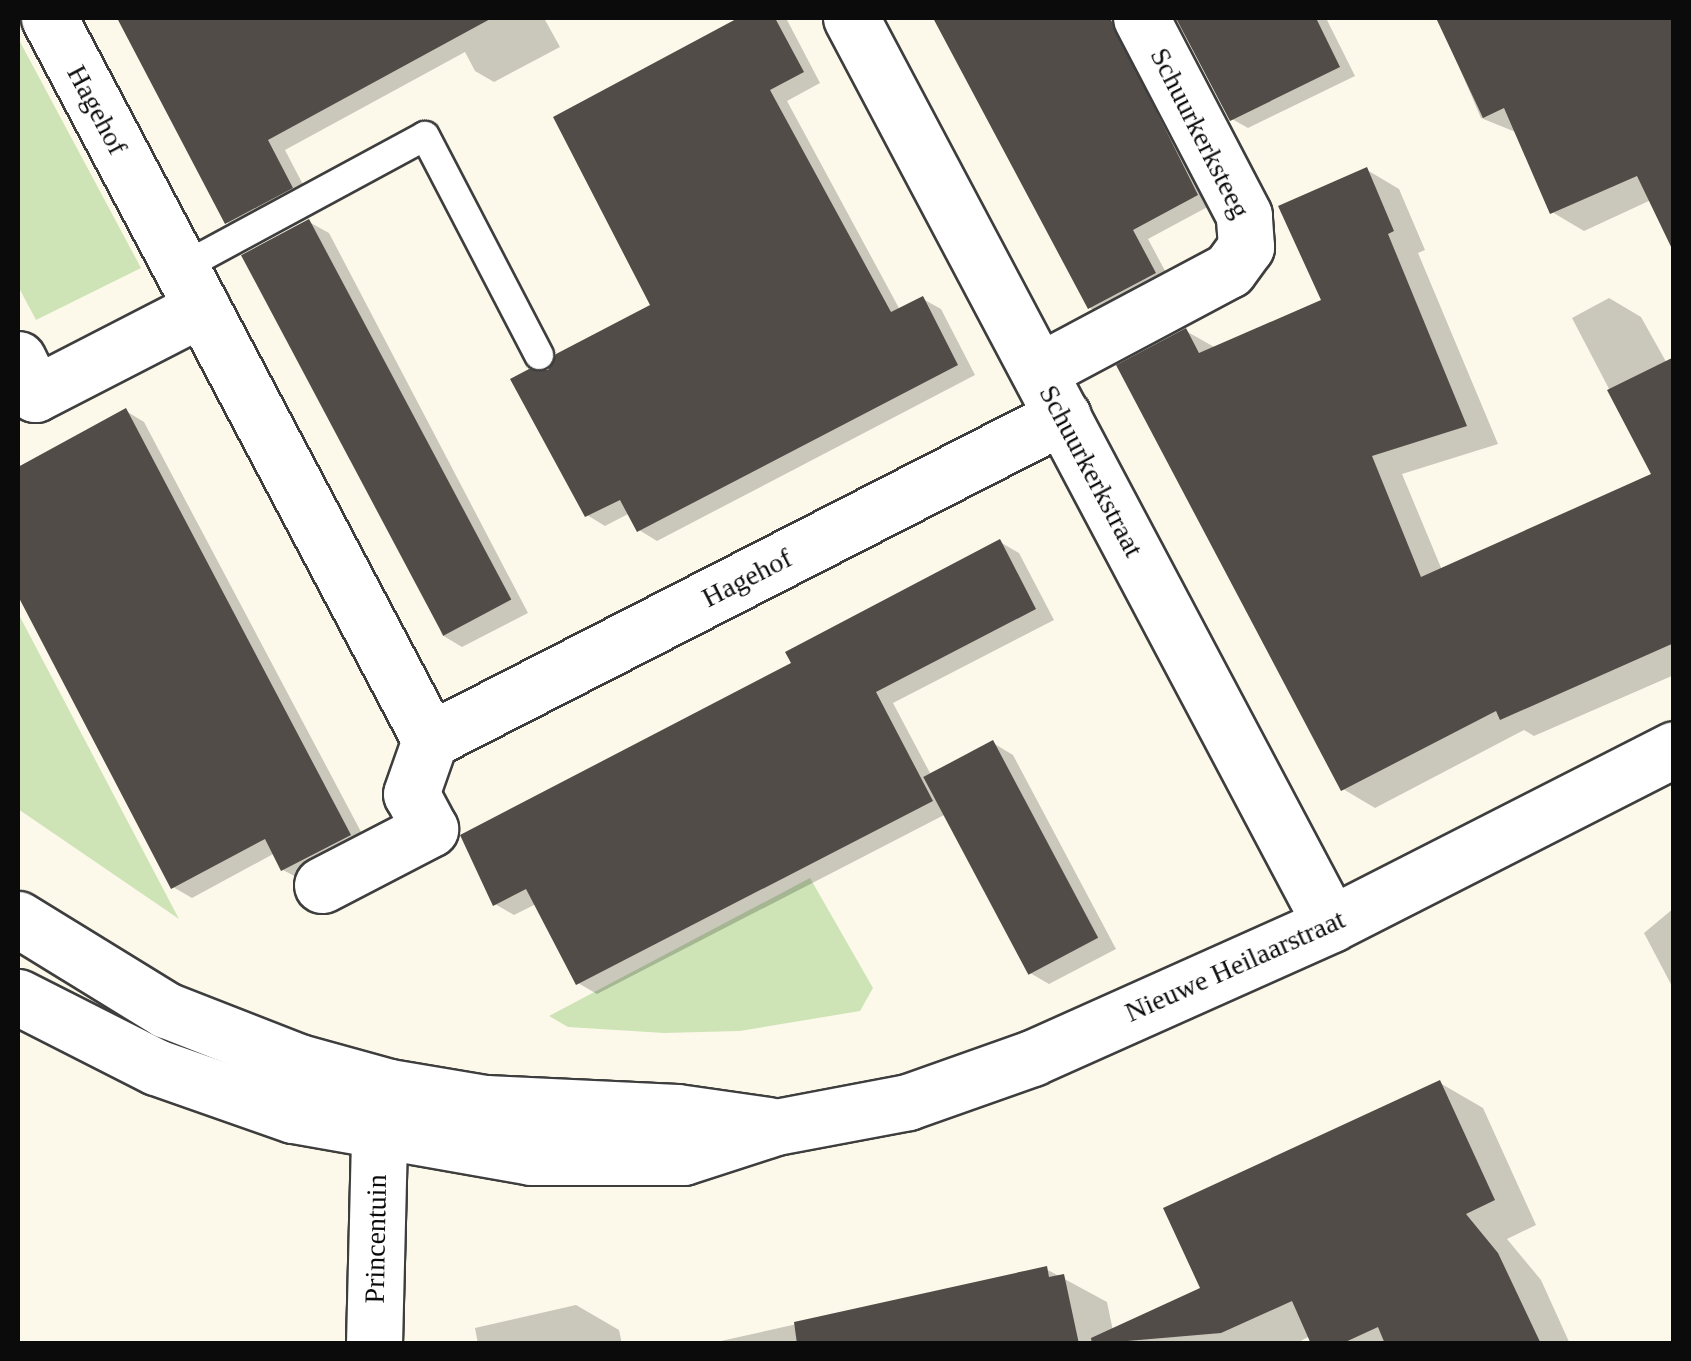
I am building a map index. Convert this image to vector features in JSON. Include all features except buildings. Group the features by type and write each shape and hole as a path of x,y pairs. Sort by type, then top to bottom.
{"street":[{"name":"Hagehof","path":"49,18 430,740 1050,393"},
{"name":"Schuurkerkstraat","path":"851,18 1331,924"},
{"name":"Schuurkerksteeg","path":"1050,393 1229,270 1246,247 1244,216 1142,18"},
{"path":"18,359 36,394 192,288"},
{"path":"322,884 430,829 412,794 430,740"},
{"name":"Nieuwe Heilaarstraat","path":"18,997 156,1067 293,1114 486,1103 677,1112 776,1126 860,1113 971,1082 1331,924 1674,749"},
{"name":"Nieuwe Heilaarstraat","path":"18,919 166,1010 299,1062 384,1111"},
{"name":"Princentuin","path":"374,1344 384,1111"}],"lane":[{"path":"192,288 424,136 539,356"}],"green space":[{"path":"18,38 141,268 36,320 18,286"},
{"path":"18,613 179,919 18,809"},
{"path":"810,878 873,988 860,1011 740,1031 664,1033 568,1027 549,1016"}]}
